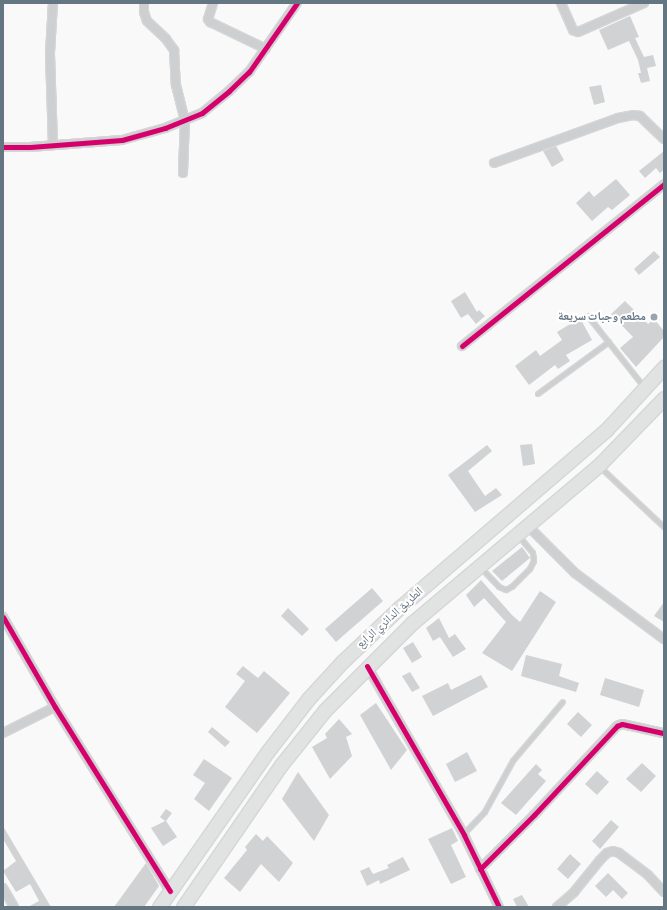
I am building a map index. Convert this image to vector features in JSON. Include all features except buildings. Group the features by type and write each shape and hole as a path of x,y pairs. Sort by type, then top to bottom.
{"main road":[{"name":"الطريق الدائري الرابع","path":"159,907 268,751 308,699 343,661 399,608 606,430 646,389 664,367"},
{"name":"الطريق الدائري الرابع","path":"184,906 281,765 325,710 367,666 412,623 522,529 599,466 664,398"}],"street":[{"path":"52,145 50,53 53,3"},
{"path":"144,3 144,12 147,21 166,39 174,50 176,85 185,120 182,173"},
{"path":"213,3 208,19 210,22 266,49"},
{"path":"3,147 122,140 202,113 249,72 297,3"},
{"path":"561,3 573,30 578,32 644,3"},
{"path":"494,162 618,118 633,115 640,116 664,139"},
{"path":"462,346 664,184"},
{"path":"522,529 575,573 664,639"},
{"path":"3,617 55,707 170,891"},
{"path":"367,666 464,834 499,907"},
{"path":"3,733 55,707"},
{"path":"480,869 617,726 622,724 663,733"},
{"path":"557,907 574,892 600,860 607,853 613,851 619,853 648,875 664,892"},
{"path":"3,888 14,907"}],"lane":[{"path":"588,316 646,389"},
{"path":"538,394 609,342"},
{"path":"599,466 664,526"},
{"path":"479,566 499,587 506,590 512,587 530,569 534,561 533,553 522,529"},
{"path":"464,834 485,812 513,761 563,702"}],"cycle path":[{"path":"3,147 30,147 122,140 165,128 202,113 249,72 297,3"},
{"path":"462,346 664,184"},
{"path":"3,617 55,707 170,891"},
{"path":"367,666 464,835 499,907"},
{"path":"480,869 534,815 617,726 622,724 663,733"}],"place":[{"name":"مطعم وجبات سريعة","path":"654,317"}]}
